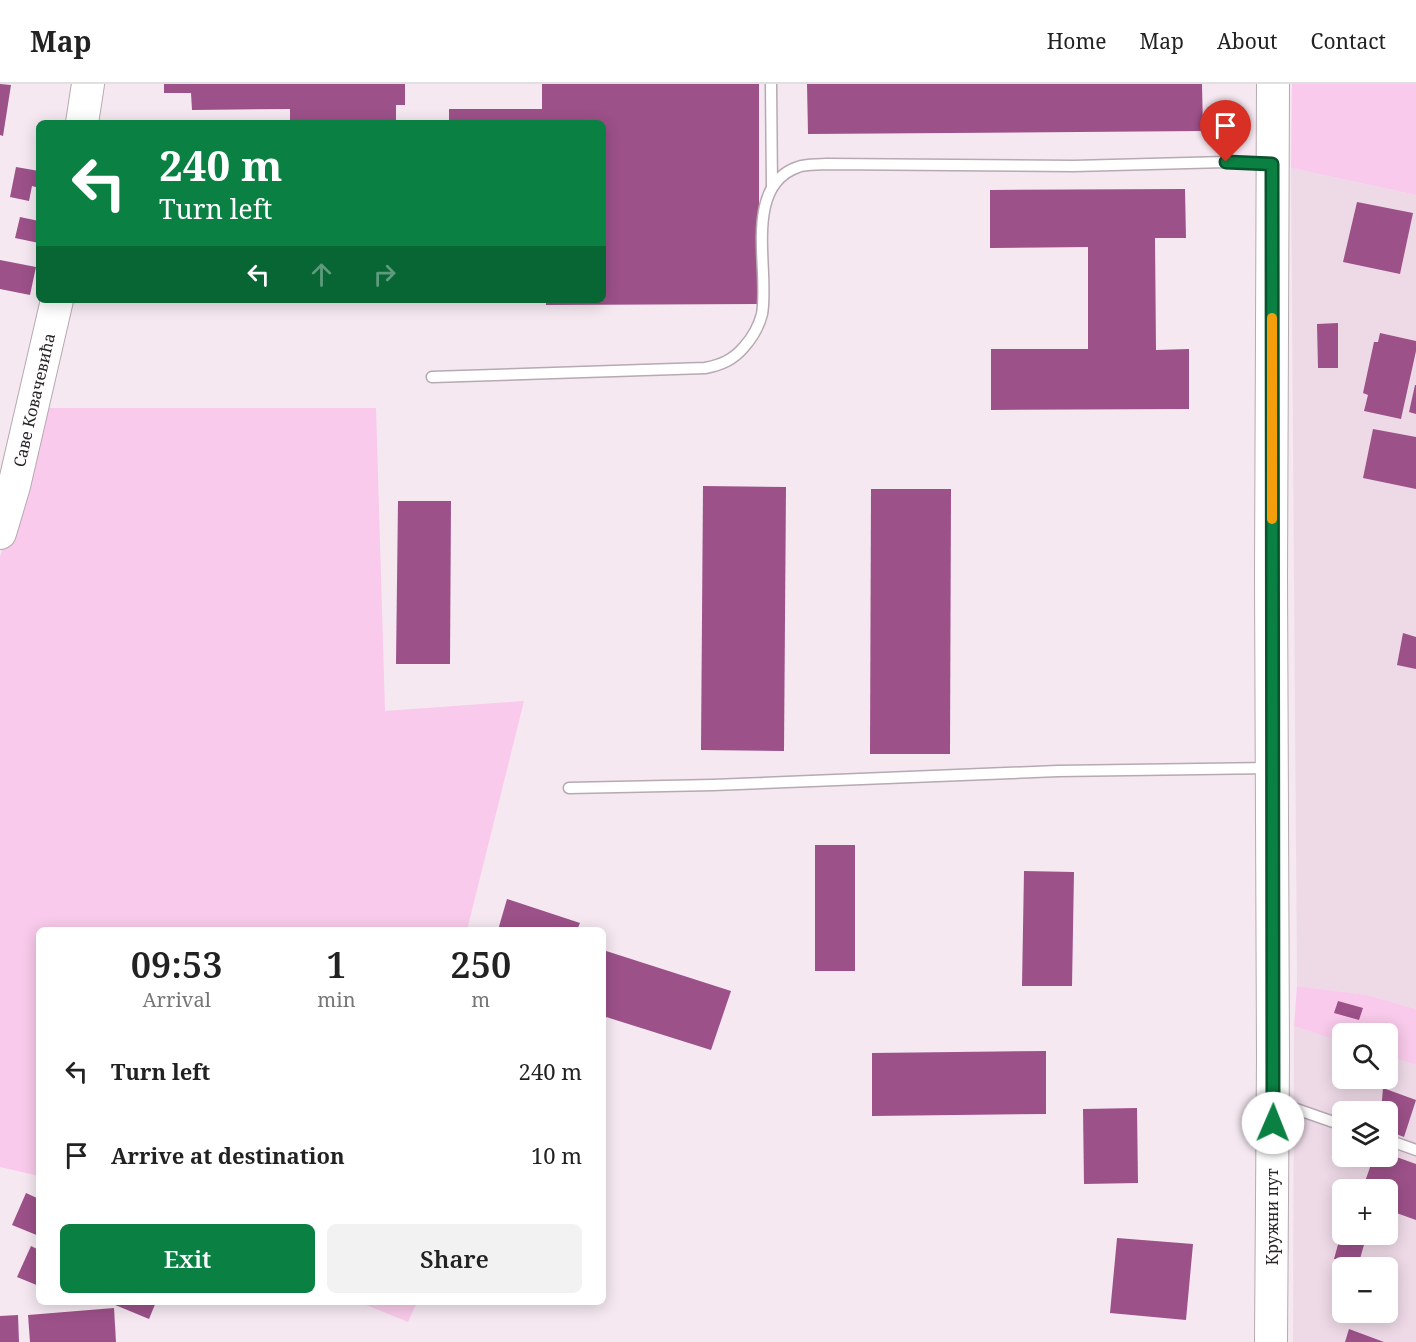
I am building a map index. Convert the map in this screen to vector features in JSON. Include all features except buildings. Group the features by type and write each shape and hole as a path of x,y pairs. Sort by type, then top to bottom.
{"main road":[{"path":"82,120 88,84"},
{"name":"Кружни пут","path":"1271,1342 1273,84"},
{"name":"Саве Ковачевића","path":"0,533 17,474 56,303"}],"lane":[{"path":"771,84 772,187"},
{"path":"432,377 705,368 721,365 738,354 752,338 762,315 765,200 772,187 783,176 798,167 825,164 1074,166 1226,162 1272,164"},
{"path":"569,788 713,785 1058,771 1272,768"},
{"path":"1273,1101 1332,1122"},
{"path":"1398,1144 1416,1150"}],"shaded area":[{"path":"1292,84 1416,84 1416,195 1291,168"},
{"path":"1291,168 1416,195 1416,1009 1367,995 1297,986"},
{"path":"42,408 376,408 385,711 524,701 468,927 36,927 36,1175 0,1167 0,557"},
{"path":"1297,986 1367,995 1416,1009 1416,1065 1398,1059 1398,1023 1332,1023 1332,1039 1294,1026"},
{"path":"1294,1026 1332,1039 1332,1089 1398,1089 1398,1059 1416,1065 1416,1342 1293,1342"},
{"path":"366,1305 416,1305 408,1322"}],"slow traffic":[{"path":"1272,318 1272,519"}],"route":[{"path":"1226,162 1272,164 1273,1123"}]}
